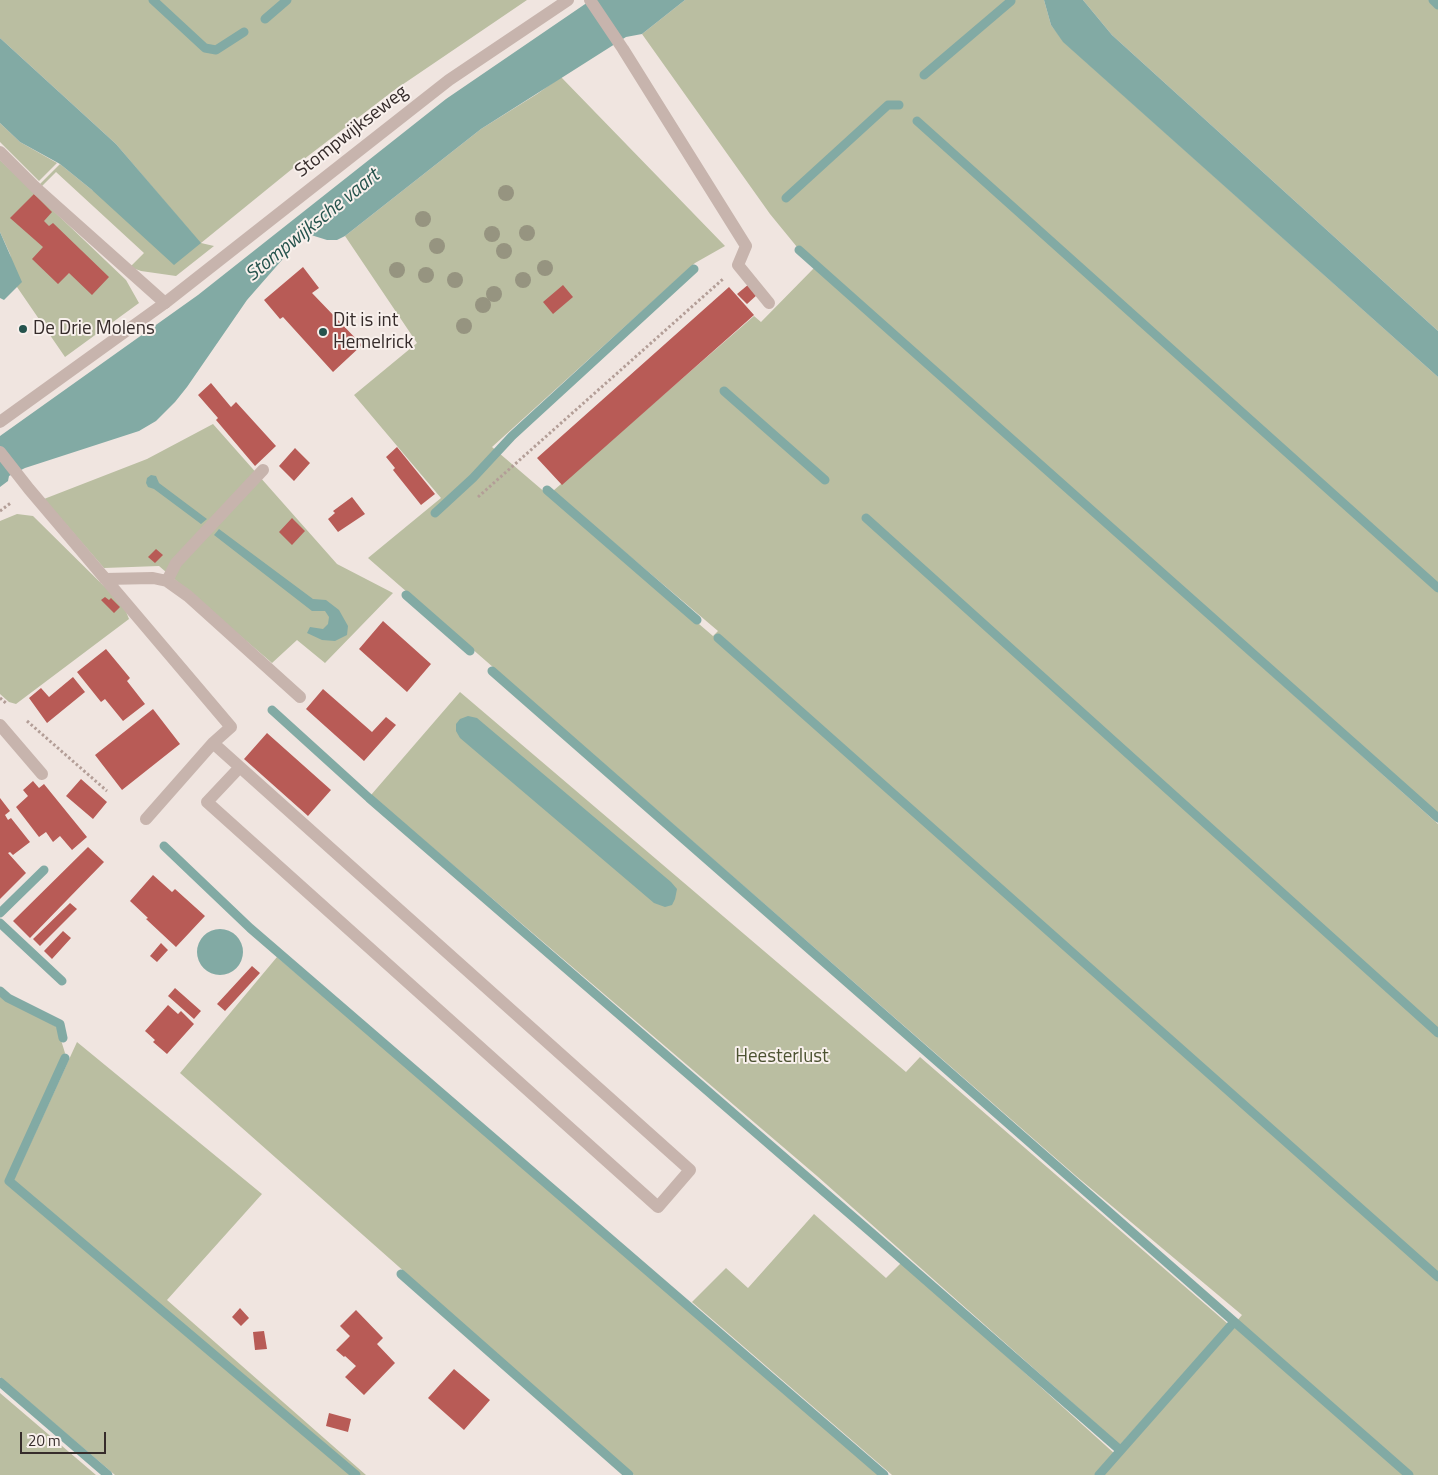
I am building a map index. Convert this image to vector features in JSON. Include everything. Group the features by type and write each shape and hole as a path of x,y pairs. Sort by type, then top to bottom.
{"street":[{"name":"Stompwijkseweg","path":"0,422 165,303 449,80 568,0"},
{"path":"590,0 623,49 746,246 738,265 768,303"},
{"path":"0,152 36,188 165,303"},
{"path":"0,452 231,727 213,743 146,819"},
{"path":"167,581 176,563 263,470"},
{"path":"105,579 153,578 167,581 188,596 300,697"},
{"path":"0,725 42,774"},
{"path":"213,743 240,767 690,1170 658,1207 207,802 240,767"}],"path":[{"path":"478,497 738,265"},
{"path":"0,698 14,710"},
{"path":"21,716 107,791"}],"green space":[{"path":"0,0 527,0 393,91 308,156 201,243 214,246 176,276 141,271 130,267 144,253 56,172 42,186 40,184 60,164 92,190 200,243 116,144 0,38"},
{"path":"685,0 1044,0 1051,25 1064,42 1438,377 1438,823 797,247 770,214 642,34"},
{"path":"1083,0 1438,0 1438,331 1112,35"},
{"path":"561,77 725,246 695,263 492,447 713,636 718,631 553,491 754,316 761,322 815,267 1438,824 1438,1475 1103,1475 1242,1315 1076,1176 368,558 441,498 354,395 417,343 345,236 481,129"},
{"path":"0,123 20,142 57,163 39,181 0,142"},
{"path":"0,160 126,280 139,303 65,357 17,287 10,254 0,232"},
{"path":"213,424 337,564 393,593 325,663 297,640 272,663 159,566 104,568 44,499 147,459"},
{"path":"17,514 33,516 119,601 129,619 16,704 9,702 0,694 0,521"},
{"name":"Heesterlust","path":"460,692 906,1072 920,1057 1228,1324 1120,1445 817,1176 371,795"},
{"path":"277,957 687,1306 880,1475 634,1475 180,1073"},
{"path":"0,994 7,1000 57,1027 65,1053 9,1176 16,1175 77,1042 262,1194 167,1300 366,1475 115,1475 0,1377"},
{"path":"814,1214 886,1278 902,1262 1115,1454 1097,1475 892,1475 692,1302 726,1268 748,1288"},
{"path":"0,1393 96,1475 0,1475"}],"water":[{"name":"Stompwijksche vaart","path":"591,0 685,0 642,34 626,37 481,129 345,236 337,240 327,240 311,235 295,245 247,300 187,387 156,421 139,431 25,468 9,476 8,481 0,487 0,436 198,295 446,99"},
{"path":"1044,0 1083,0 1112,35 1438,331 1438,377 1063,42 1051,25"},
{"path":"0,38 116,144 201,243 174,265 92,190 60,164 20,142 0,123"},
{"path":"0,232 22,282 4,300 0,298"},
{"path":"151,475 156,476 159,483 207,519 201,524 154,489 148,487 146,483 147,478"},
{"path":"219,529 313,599 326,600 339,610 348,626 347,635 335,641 322,640 307,633 310,627 323,629 328,624 329,617 325,611 312,611 214,535"},
{"path":"468,716 477,718 671,882 677,889 672,905 665,907 654,903 460,738 456,731 456,724 460,719"},
{"path":"215,929 225,929 239,939 243,952 239,965 233,971 225,975 215,975 201,965 197,957 197,947 207,933"}],"building":[{"path":"34,194 52,212 44,221 49,226 53,223 109,277 92,295 69,273 58,284 32,259 43,247 10,218"},
{"name":"Dit is int Hemelrick","path":"303,267 319,288 312,293 362,345 333,372 283,317 280,319 264,300"},
{"path":"749,284 758,294 747,304 737,294"},
{"path":"563,285 573,297 553,314 543,302"},
{"path":"729,287 754,315 562,485 537,458"},
{"path":"211,383 231,407 236,402 276,446 255,466 216,420 218,418 198,395"},
{"path":"397,447 435,494 421,505 393,470 395,468 386,457"},
{"path":"295,448 310,463 294,481 279,466"},
{"path":"352,497 365,514 338,532 328,519 335,513 333,511"},
{"path":"292,518 305,531 292,545 279,532"},
{"path":"156,549 163,555 155,563 148,557"},
{"path":"105,597 109,600 111,598 120,607 114,613 101,600"},
{"path":"383,621 431,664 407,692 359,649"},
{"path":"106,649 130,678 127,681 145,704 123,721 105,699 101,702 77,672"},
{"path":"73,677 85,692 47,723 29,698 41,688 49,697"},
{"path":"323,689 372,732 386,717 396,725 364,761 306,709"},
{"path":"153,709 180,744 122,790 95,755"},
{"path":"267,733 331,790 308,816 244,759"},
{"path":"81,779 107,802 93,819 66,796"},
{"path":"33,781 39,788 44,784 87,837 72,850 60,836 53,842 46,832 39,837 16,807 28,796 23,790"},
{"path":"0,798 10,811 5,815 8,820 11,818 30,842 13,855 10,852 8,853 26,873 0,899"},
{"path":"88,847 104,862 30,938 13,921"},
{"path":"153,875 172,892 175,889 205,916 176,947 130,901"},
{"path":"70,903 77,909 40,946 33,939"},
{"path":"63,931 71,938 52,959 44,951"},
{"path":"161,943 168,950 157,962 150,956"},
{"path":"252,966 260,973 225,1011 217,1004"},
{"path":"175,988 201,1011 194,1019 168,996"},
{"path":"168,1005 178,1014 181,1011 194,1024 167,1054 153,1042 155,1040 145,1031"},
{"path":"240,1308 249,1318 241,1326 232,1317"},
{"path":"356,1310 383,1338 377,1344 395,1363 364,1395 345,1377 356,1366 336,1350 350,1336 340,1326"},
{"path":"264,1331 267,1349 255,1350 253,1332"},
{"path":"454,1369 490,1400 464,1430 428,1398"},
{"path":"329,1413 351,1419 348,1432 326,1426"}],"waterway":[{"path":"153,0 205,48 216,50 244,32"},
{"path":"265,19 287,0"},
{"path":"1433,0 1438,5"},
{"path":"924,75 1011,1"},
{"path":"786,198 888,105 899,105"},
{"path":"917,121 1438,588"},
{"path":"799,250 1438,818"},
{"path":"435,513 473,478 512,436 694,269"},
{"path":"724,391 825,480"},
{"path":"547,490 697,620"},
{"path":"866,518 1438,1033"},
{"path":"406,595 470,651"},
{"path":"718,638 1438,1277"},
{"path":"492,671 1409,1475"},
{"path":"272,710 369,798 1120,1450"},
{"path":"164,846 250,928 884,1475"},
{"path":"0,913 44,870"},
{"path":"0,923 62,981"},
{"path":"0,991 8,998 60,1024 63,1038"},
{"path":"65,1058 9,1181 356,1475"},
{"path":"401,1274 629,1475"},
{"path":"1099,1475 1234,1322"},
{"path":"0,1382 108,1475"}],"place":[{"name":"De Drie Molens","path":"23,329"},
{"name":"Dit is int Hemelrick","path":"323,332"}]}
